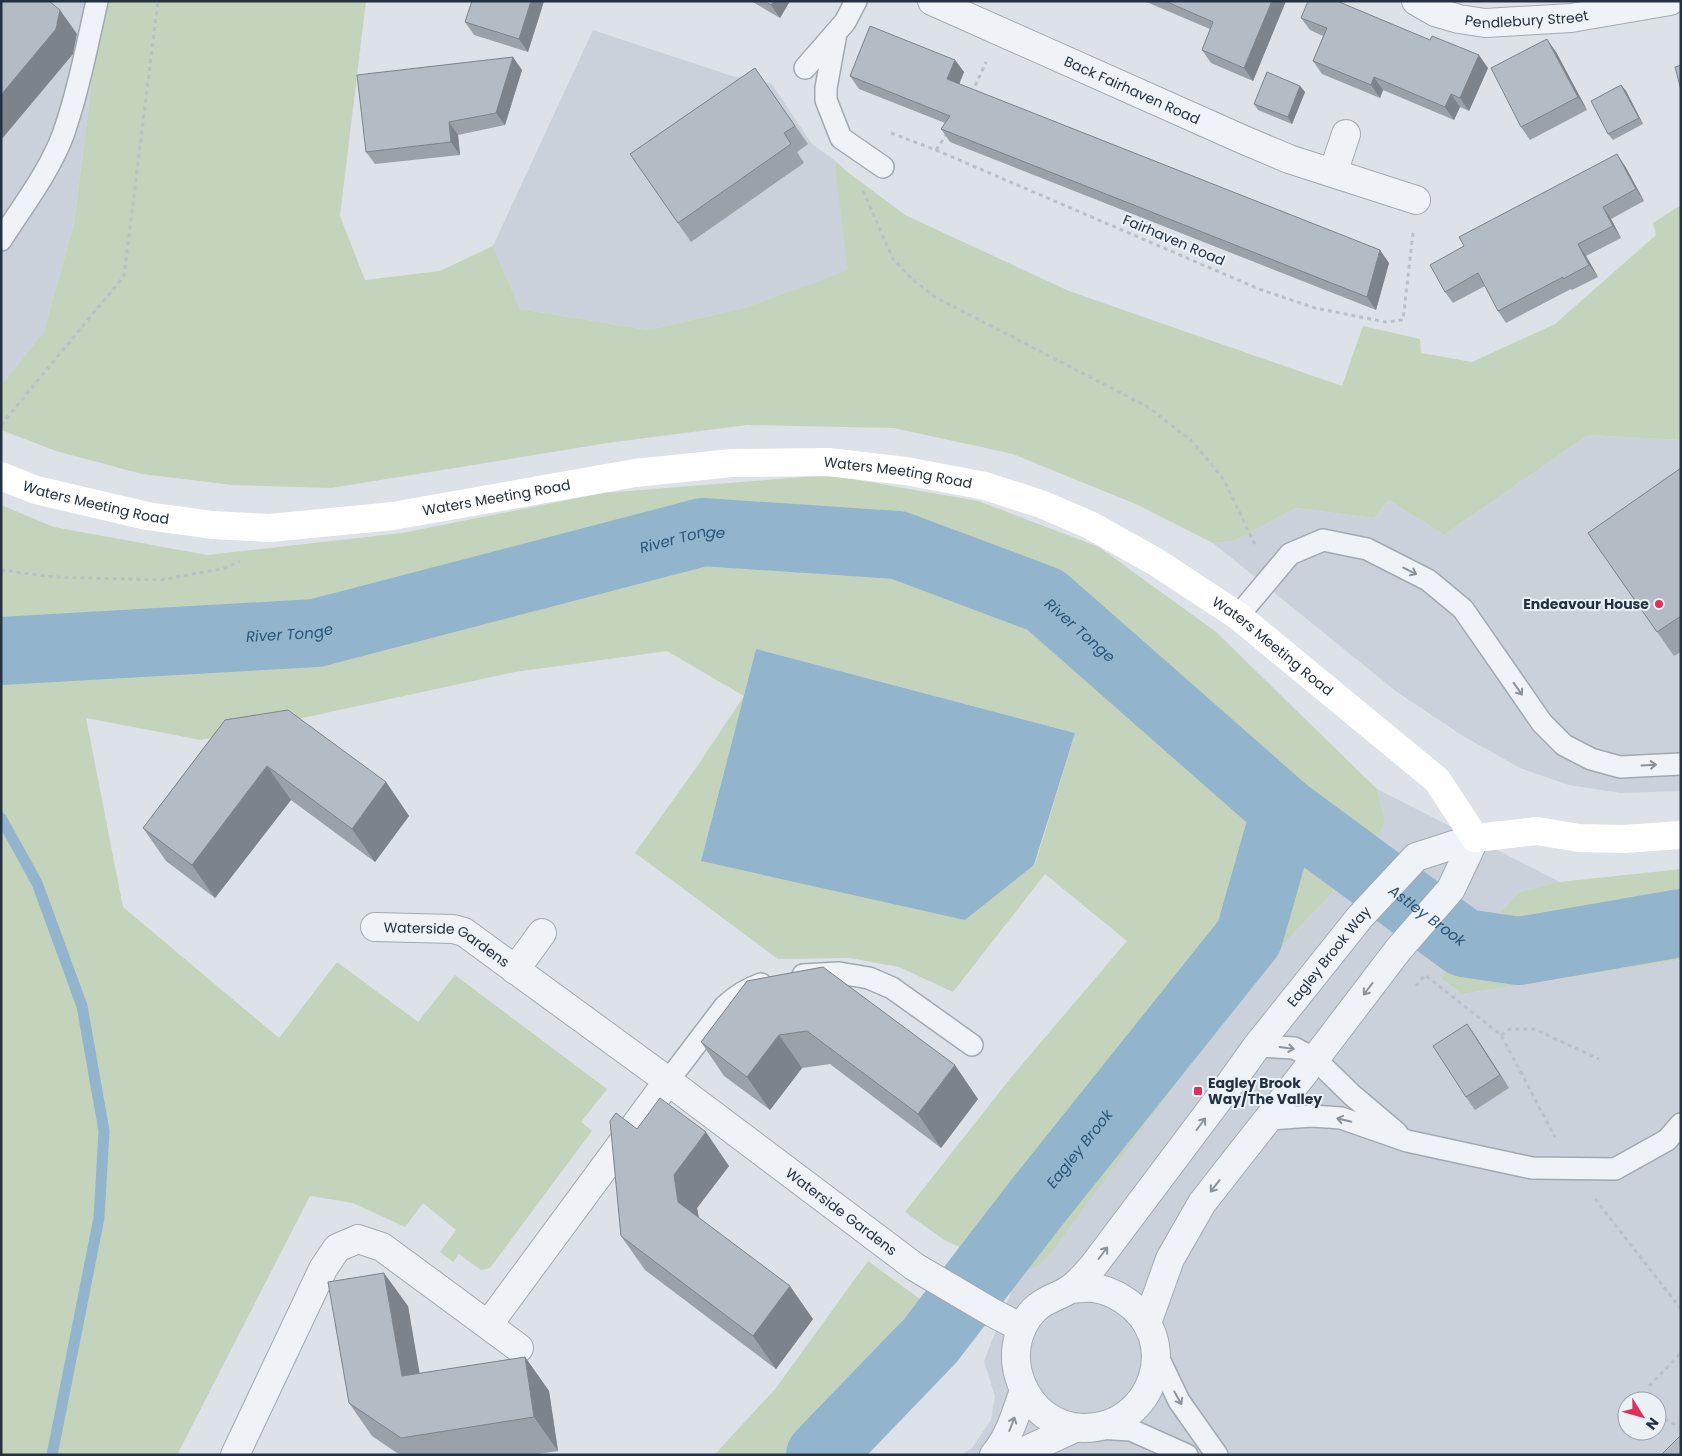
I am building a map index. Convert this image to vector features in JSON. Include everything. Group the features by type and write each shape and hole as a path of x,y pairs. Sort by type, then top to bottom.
{"street":[{"name":"Back Fairhaven Road","path":"932,1 1244,140 1289,158 1416,200"},
{"name":"Pendlebury Street","path":"1416,1 1435,12 1459,19 1486,23 1571,18 1670,1"},
{"path":"1333,173 1346,134"},
{"name":"Waters Meeting Road","path":"1,476 36,490 146,516 212,525 270,528 393,516 636,473 732,462 828,462 906,471 985,486 1041,504 1090,525 1156,562 1238,616 1437,780 1475,838"},
{"path":"1147,1323 1170,1259 1202,1203 1398,950 1451,890 1475,838 1537,831 1579,838 1624,839 1681,834"},
{"name":"Eagley Brook Way","path":"1070,1290 1094,1265 1228,1088 1257,1046 1360,917 1416,856 1475,838"},
{"name":"Waterside Gardens","path":"375,927 453,929 464,932 668,1081 914,1267 1022,1328"},
{"name":"Waterside Gardens","path":"515,970 542,933"},
{"path":"488,1325 668,1081"},
{"path":"235,1455 323,1269 337,1248 358,1239 382,1248 519,1348"},
{"path":"1016,1455 1085,1428 1116,1422 1133,1411 1146,1394 1154,1375 1156,1355 1154,1338 1147,1323 1133,1305 1114,1293 1093,1288 1070,1290 1051,1297 1034,1310 1022,1328 1016,1351 1018,1375 1027,1397 1044,1415 1058,1423 1085,1428"},
{"path":"994,1455 1002,1445 1012,1426 1024,1390"}],"lane":[{"path":"1,240 44,173 62,136 84,61 97,1"},
{"path":"805,68 845,22 856,1"},
{"path":"836,33 826,88 826,100 841,138 884,166"},
{"path":"1238,616 1290,554 1323,540 1367,549 1428,580 1463,609 1542,723 1564,745 1591,760 1620,767 1681,764"},
{"path":"668,1081 731,1001 747,989 780,978 804,975 839,974 869,978 892,988 972,1045"},
{"path":"1257,1046 1294,1048 1315,1059 1352,1095 1407,1141"},
{"path":"1268,1119 1312,1116 1341,1118 1407,1141 1532,1168 1615,1168 1667,1140 1681,1124"},
{"path":"1156,1355 1179,1401 1217,1455"},
{"path":"1085,1428 1131,1430 1187,1455"}],"path":[{"path":"1,425 124,276 158,1"},
{"path":"971,94 1000,31"},
{"path":"936,150 952,126"},
{"name":"Fairhaven Road","path":"883,130 936,150 1259,288 1316,308 1386,322 1403,320 1416,200"},
{"path":"861,185 893,259 912,279 935,297 1148,407 1193,442 1224,480 1271,577"},
{"path":"1,570 53,577 161,580 226,568 242,560"},
{"path":"1425,975 1500,1035 1510,1029 1534,1029 1599,1059"},
{"path":"1649,1386 1681,1353"},
{"path":"1667,1421 1681,1428"}],"shaded area":[{"path":"1,1 102,1 74,223 44,331 1,386"},
{"path":"593,30 732,76 771,83 812,144 834,160 849,270 744,308 648,330 520,309 493,246"},
{"path":"1588,435 1681,440 1681,791 1620,793 1569,785 1520,768 1463,736 1397,692 1213,543 1234,541 1296,508 1374,518 1389,500 1444,535"},
{"path":"1377,789 1560,882 1519,892 1440,978 1462,994 1681,960 1681,1455 961,1455 972,1448 991,1420 995,1396 984,1361 1018,1274 1036,1267 1259,970 1371,852 1385,822"}],"green space":[{"path":"102,1 366,1 340,216 365,280 440,271 493,246 520,309 648,330 744,308 848,270 834,160 905,215 1069,291 1342,386 1363,326 1420,339 1421,353 1472,362 1555,324 1656,235 1653,223 1681,205 1681,440 1588,435 1444,535 1389,500 1374,518 1296,508 1234,541 1213,543 1138,505 1013,454 894,428 747,425 614,442 331,488 232,485 142,474 56,451 1,430 1,386 44,331 74,223"},
{"path":"829,475 978,501 1099,547 1216,632 1377,789 1385,822 1371,852 1259,970 1050,1254 1036,1267 1018,1274 944,1240 905,1212 1013,1075 1127,941 1045,874 953,992 899,967 850,958 778,959 635,853 696,768 744,696 667,651 515,672 201,740 86,718 123,907 279,1038 337,962 418,1022 455,975 607,1089 581,1122 592,1131 490,1268 481,1270 459,1254 453,1262 440,1252 456,1230 423,1203 405,1227 353,1203 310,1196 177,1455 1,1455 1,505 54,527 207,555 402,533 603,493","holes":["756,649 1075,733 1035,865 701,861"]},
{"path":"1681,869 1681,960 1462,994 1440,978 1519,892 1560,882"},
{"path":"868,1261 920,1299 822,1418 805,1455 711,1455 716,1453 776,1388"}],"water":[{"path":"756,649 1075,733 1034,865 965,920 701,861"}],"building":[{"path":"1,1 49,1 60,10 56,29 1,95"},
{"path":"472,1 531,1 519,39 465,22"},
{"path":"764,1 774,1 771,5"},
{"path":"1165,1 1272,1 1244,68 1202,50 1213,22"},
{"path":"1308,1 1337,1 1430,40 1432,36 1479,55 1460,98 1451,94 1445,107 1374,77 1371,85 1313,61 1327,28 1301,18"},
{"path":"870,26 955,60 947,79 1380,250 1367,297 941,129 950,116 850,76"},
{"path":"1547,39 1578,97 1521,127 1491,68"},
{"path":"513,57 496,113 449,122 451,142 366,152 357,75"},
{"path":"1681,65 1681,90 1675,67"},
{"path":"755,68 795,126 784,133 791,144 678,223 630,154"},
{"path":"1267,72 1300,86 1288,117 1254,104"},
{"path":"1621,85 1639,118 1608,134 1591,101"},
{"path":"1617,154 1636,189 1603,207 1613,226 1578,244 1589,265 1498,311 1478,273 1445,292 1430,265 1464,246 1459,237"},
{"name":"Endeavour House","path":"1681,468 1681,616 1657,632 1588,533"},
{"path":"288,710 386,782 352,829 267,766 192,865 143,828 225,720"},
{"path":"823,967 955,1065 918,1114 807,1031 779,1035 747,1077 701,1042 747,981"},
{"path":"1467,1024 1500,1075 1466,1097 1433,1046"},
{"path":"660,1098 706,1132 674,1175 678,1202 790,1286 753,1336 621,1236 610,1121 616,1113 637,1129"},
{"path":"384,1273 402,1376 525,1357 534,1417 401,1438 349,1403 328,1282"},
{"path":"1681,1435 1681,1455 1661,1455"}],"waterway":[{"name":"River Tonge","path":"1,651 316,633 703,532 898,545 1045,600 1285,811 1464,943 1519,951 1681,923"},
{"name":"Eagley Brook","path":"820,1455 930,1341 1034,1206 1249,937 1285,811"},
{"path":"1,818 37,883 82,1006 104,1131 99,1218 52,1455"}],"place":[{"name":"Endeavour House","path":"1659,604"},
{"name":"Eagley Brook Way/The Valley","path":"1198,1091"}],"water label":[{"name":"Astley Brook","path":"1427,914"}]}
